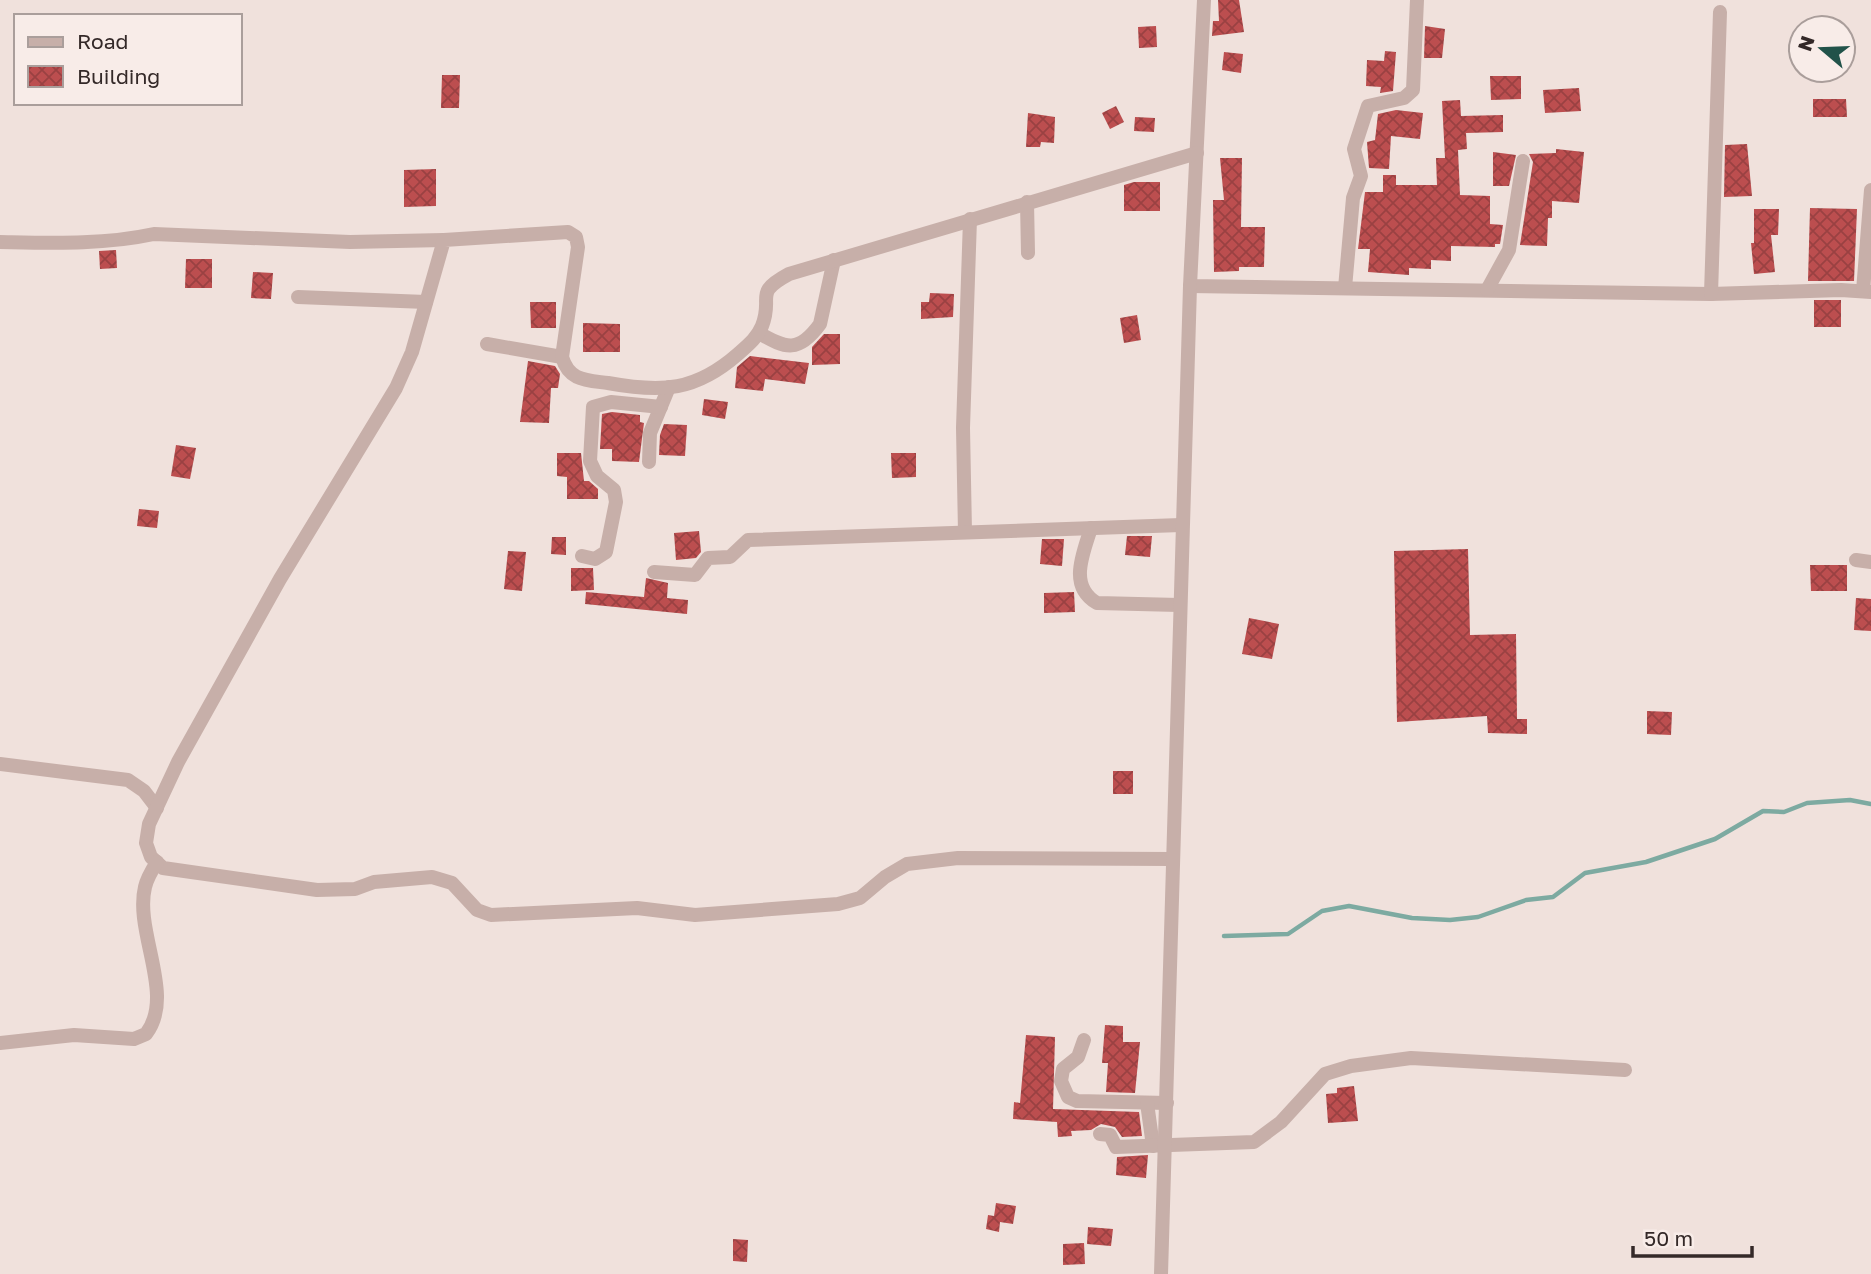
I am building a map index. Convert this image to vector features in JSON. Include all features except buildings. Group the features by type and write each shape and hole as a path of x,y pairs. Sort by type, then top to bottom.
{"street":[{"path":"1161,1274 1160,1146 1167,1103 1178,605 1204,0"},
{"path":"1345,288 1353,198 1361,176 1354,149 1368,106 1404,98 1413,90 1417,0"},
{"path":"1711,294 1720,12"},
{"path":"0,242 127,240 154,234 350,242 444,240 568,232 576,237 578,247 562,357 566,369 573,377 635,388 669,387 715,374 759,332 770,285 789,274 1197,153"},
{"path":"1487,290 1509,250 1523,161"},
{"path":"1190,286 1711,294 1867,292 1871,190"},
{"path":"1027,202 1028,253"},
{"path":"965,532 963,428 970,219"},
{"path":"444,240 412,352 396,388 280,579 178,762 149,824 146,843 163,868 317,890 355,889 374,882 432,877 452,883 477,910 491,915 638,908 695,915 838,904 860,898 885,877 907,864 958,858 1171,859"},
{"path":"759,332 788,348 796,346 816,330 820,324 834,260"},
{"path":"298,297 426,302"},
{"path":"488,344 562,357"},
{"path":"649,462 650,433 669,387"},
{"path":"582,556 595,559 606,552 616,502 614,490 597,476 590,461 593,407 611,402 661,407"},
{"path":"654,572 695,575 708,558 730,557 748,540 1181,525"},
{"path":"1091,528 1079,568 1080,582 1090,599 1097,603 1178,605"},
{"path":"0,764 128,780 144,791 157,808"},
{"path":"0,1043 74,1035 134,1039 146,1034 157,1010 145,928 144,889 157,862"},
{"path":"1084,1040 1078,1057 1063,1069 1061,1081 1068,1097 1077,1101 1167,1103"},
{"path":"1100,1134 1110,1135 1116,1147 1254,1142 1281,1122 1325,1074 1351,1066 1411,1058 1625,1070"},
{"path":"1147,1103 1160,1146"}],"waterway":[{"path":"1224,936 1288,934 1322,911 1349,906 1412,918 1450,920 1478,917 1526,900 1553,897 1585,873 1646,862 1715,839 1763,811 1784,812 1807,803 1850,800 1871,804"}]}
